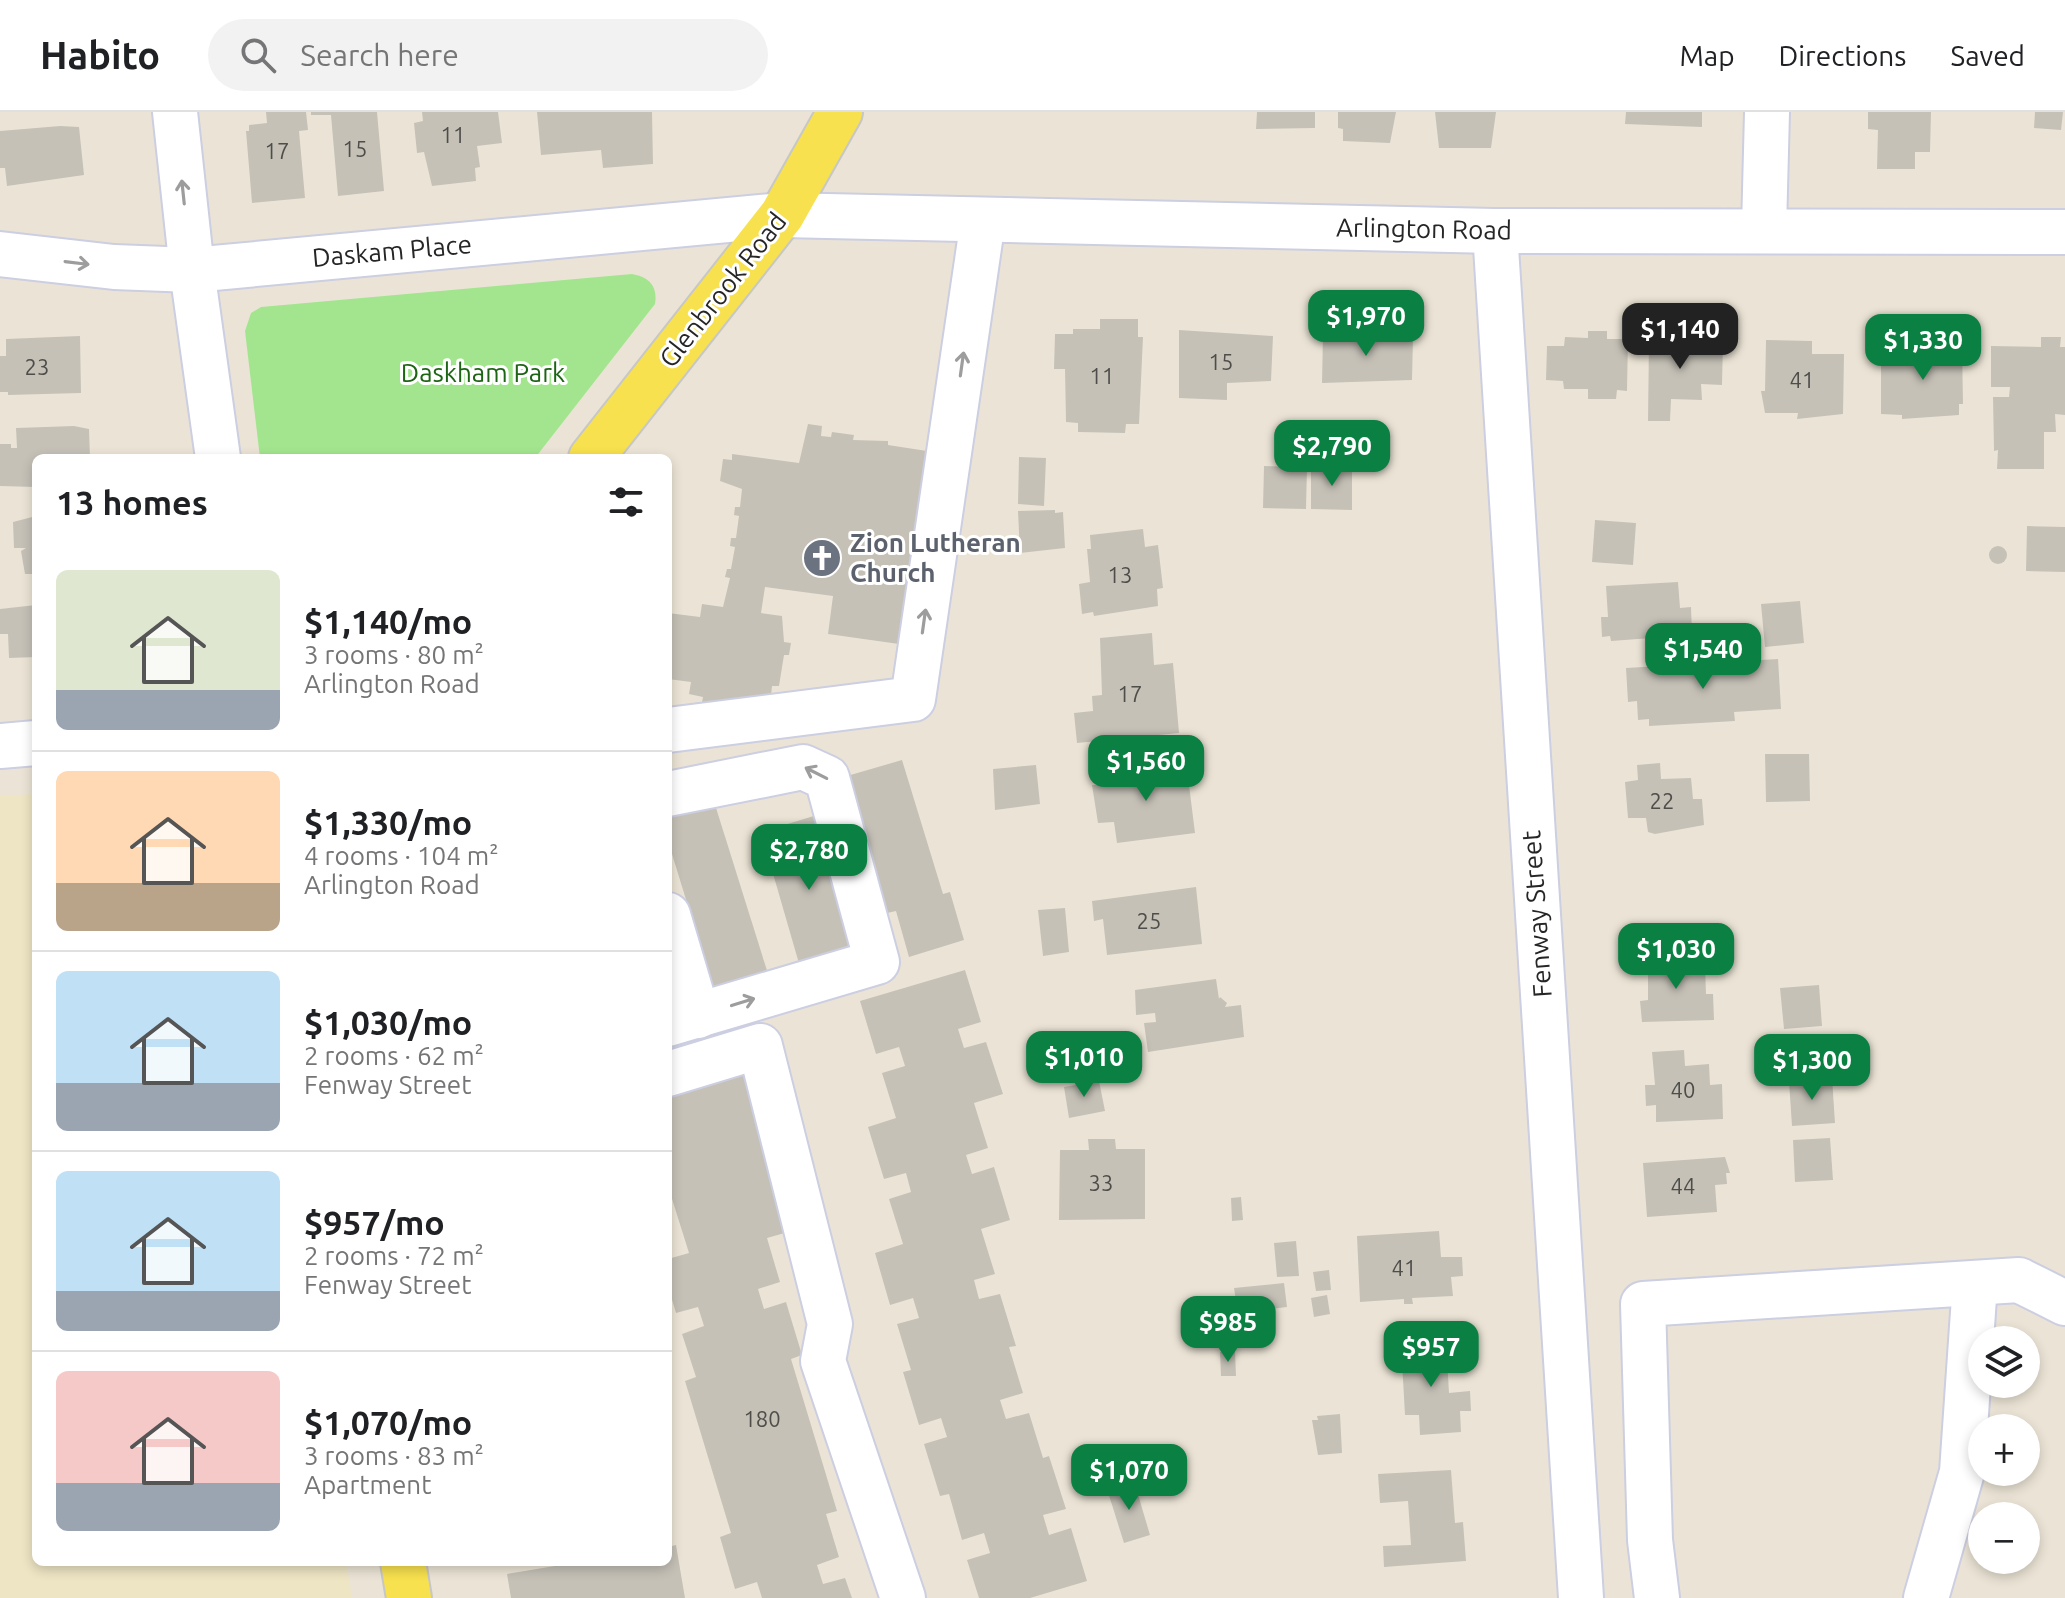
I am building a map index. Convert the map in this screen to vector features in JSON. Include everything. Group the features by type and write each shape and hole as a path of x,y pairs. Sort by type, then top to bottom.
{"main road":[{"name":"Glenbrook Road","path":"594,454 782,215 840,112"},
{"path":"404,1566 409,1598"}],"street":[{"path":"175,112 192,270 217,454"},
{"path":"1764,229 1767,112"},
{"name":"Daskam Place","path":"0,254 114,267 192,270 782,215"},
{"name":"Arlington Road","path":"782,215 1495,231 1764,229 2065,232"},
{"path":"672,729 913,699 983,220"},
{"name":"Fenway Street","path":"1495,231 1581,1598"},
{"path":"0,746 32,743"},
{"path":"672,793 803,767 827,778 877,962 683,1020 672,943"},
{"path":"672,1073 760,1046 830,1324 823,1361 903,1598"},
{"path":"1657,1598 1650,1540 1643,1304 2019,1280 2065,1303"},
{"path":"1926,1598 1962,1472 1975,1283"}],"shaded area":[{"path":"32,794 32,1566 347,1566 352,1598 0,1598 0,796"}],"green space":[{"name":"Daskham Park","path":"632,274 651,283 655,292 655,304 538,454 260,454 245,331 251,313 261,307"}],"building":[{"path":"266,112 306,112 308,130 299,131 305,198 252,203 246,131 249,131 249,125 267,123"},
{"path":"311,112 377,112 384,191 338,196 331,115 311,115"},
{"path":"422,112 498,112 502,143 477,146 480,167 475,168 476,181 432,186 424,152 417,153 414,123 423,121"},
{"path":"537,112 652,112 653,164 603,168 601,150 541,155"},
{"path":"1257,112 1315,112 1315,128 1256,129"},
{"path":"1338,112 1396,112 1390,143 1343,141 1343,129 1338,128"},
{"path":"1435,112 1496,112 1491,148 1439,148"},
{"path":"1626,112 1702,112 1702,127 1625,124"},
{"path":"1868,112 1931,112 1930,152 1915,152 1915,169 1877,169 1878,130 1868,129"},
{"path":"2035,112 2063,112 2061,130 2034,128"},
{"path":"79,127 84,175 7,186 5,168 0,168 0,131"},
{"path":"1100,319 1138,319 1138,337 1143,337 1139,424 1126,424 1125,433 1078,432 1078,423 1066,422 1065,369 1054,369 1055,334 1073,334 1073,329 1100,329"},
{"path":"1358,327 1365,333 1413,338 1412,380 1322,383 1323,333 1349,333"},
{"path":"1179,330 1273,336 1271,381 1227,383 1227,400 1179,398"},
{"path":"1654,330 1670,331 1670,336 1698,337 1698,342 1723,342 1722,385 1701,384 1702,400 1671,399 1670,421 1648,421 1649,339 1653,339"},
{"path":"1588,331 1607,331 1607,339 1628,339 1627,391 1617,390 1616,399 1588,399 1588,389 1564,389 1563,381 1546,380 1547,346 1564,346 1565,337 1588,338"},
{"path":"80,336 81,393 8,395 8,392 0,392 0,356 6,356 6,339"},
{"path":"2041,337 2061,337 2060,347 2065,347 2065,415 2055,414 2056,432 2044,432 2044,469 1997,469 1993,397 2009,397 2010,387 1991,387 1991,346 2041,347"},
{"path":"1766,340 1812,341 1812,354 1844,354 1843,414 1797,419 1798,413 1765,413 1761,391 1765,391"},
{"path":"1915,343 1962,344 1963,404 1959,404 1959,415 1902,419 1902,415 1881,414 1881,355 1915,355"},
{"name":"Zion Lutheran Church","path":"808,424 822,426 821,436 831,437 832,432 854,435 853,440 888,441 888,445 927,451 899,644 828,634 833,596 765,587 761,613 782,616 784,642 791,643 789,655 784,655 779,686 772,686 770,706 701,708 703,697 689,694 691,682 672,680 672,614 700,617 702,604 723,607 730,578 725,577 727,569 731,569 735,547 730,546 731,538 736,538 739,516 734,515 735,507 740,507 742,489 720,481 723,459 732,460 732,454 799,463"},
{"path":"74,426 89,429 90,454 32,454 32,487 0,486 0,444 11,444 11,448 17,448 16,428"},
{"path":"1019,457 1046,458 1044,506 1018,504"},
{"path":"1264,466 1307,467 1306,509 1263,508"},
{"path":"1311,466 1352,467 1352,510 1311,509"},
{"path":"1055,510 1055,513 1063,512 1065,548 1020,553 1018,511"},
{"path":"32,517 32,574 25,574 21,551 26,548 14,548 13,522"},
{"path":"1595,520 1636,523 1633,565 1592,562"},
{"path":"2027,526 2065,527 2065,572 2026,571"},
{"path":"1143,529 1145,547 1158,545 1163,588 1157,589 1158,606 1094,616 1093,612 1082,614 1079,584 1090,582 1087,549 1091,549 1090,535"},
{"path":"1998,546 2007,555 1998,564 1989,555"},
{"path":"1678,582 1680,608 1691,607 1692,635 1611,641 1610,636 1602,637 1601,617 1608,617 1606,586"},
{"path":"1800,601 1804,643 1765,647 1761,604"},
{"path":"32,605 32,657 9,658 8,634 0,634 0,609"},
{"path":"1152,633 1154,665 1173,663 1179,733 1077,743 1074,713 1093,711 1092,696 1102,695 1100,638"},
{"path":"1778,659 1781,709 1734,712 1735,721 1649,726 1649,719 1638,720 1637,701 1628,702 1626,668"},
{"path":"1765,754 1809,754 1810,801 1766,802"},
{"path":"1162,756 1164,780 1188,777 1195,833 1117,843 1114,822 1098,823 1092,785 1124,785 1121,761"},
{"path":"902,760 943,894 950,892 964,940 909,957 896,911 887,913 847,776"},
{"path":"1660,763 1661,779 1691,778 1693,799 1702,799 1704,825 1655,834 1648,832 1646,818 1628,818 1625,782 1638,780 1637,765"},
{"path":"1036,765 1040,804 995,810 993,769"},
{"path":"712,795 769,977 715,994 672,854 672,807"},
{"path":"817,815 859,953 800,967 761,832"},
{"path":"1196,887 1202,944 1107,955 1103,919 1094,921 1092,901"},
{"path":"1065,908 1069,952 1043,956 1038,910"},
{"path":"1680,950 1681,967 1705,966 1706,994 1713,994 1714,1020 1642,1022 1640,1001 1648,1000 1648,951"},
{"path":"965,970 981,1022 958,1029 964,1048 986,1042 1003,1094 974,1103 988,1148 966,1155 972,1174 994,1167 1010,1220 981,1229 995,1274 974,1280 979,1299 1000,1294 1016,1346 1009,1347 1023,1393 1000,1400 1006,1419 1029,1413 1043,1458 1049,1456 1066,1509 1043,1515 1049,1535 1071,1528 1087,1581 1030,1598 979,1598 967,1560 990,1553 984,1533 962,1540 949,1494 940,1496 924,1444 947,1437 941,1418 919,1425 903,1372 911,1370 897,1324 919,1318 913,1298 890,1305 875,1253 903,1244 889,1199 911,1192 906,1173 884,1179 868,1127 896,1118 882,1073 905,1066 899,1047 876,1054 860,1001"},
{"path":"1216,979 1219,999 1227,1003 1225,1007 1241,1005 1244,1037 1148,1052 1144,1023 1156,1022 1155,1013 1136,1015 1135,990"},
{"path":"1819,985 1822,1026 1784,1029 1780,988"},
{"path":"1097,1037 1101,1076 1054,1083 1050,1040"},
{"path":"1684,1050 1685,1066 1709,1064 1710,1085 1722,1084 1723,1119 1656,1122 1656,1105 1646,1106 1645,1085 1655,1085 1652,1052"},
{"path":"746,1068 795,1230 767,1238 780,1282 758,1289 764,1309 786,1302 802,1355 791,1359 837,1511 826,1514 839,1557 817,1565 823,1584 845,1578 852,1598 762,1598 757,1582 735,1589 720,1537 731,1533 685,1381 696,1377 682,1334 704,1326 698,1307 676,1313 672,1300 672,1258 689,1253 672,1199 672,1090"},
{"path":"1832,1078 1835,1123 1792,1126 1789,1081"},
{"path":"1099,1081 1105,1111 1069,1118 1064,1087"},
{"path":"1830,1138 1833,1180 1795,1182 1793,1140"},
{"path":"1088,1139 1115,1139 1116,1149 1145,1149 1145,1219 1059,1220 1060,1150 1089,1150"},
{"path":"1725,1157 1730,1173 1726,1173 1727,1184 1715,1185 1717,1212 1647,1217 1643,1163"},
{"path":"1241,1197 1243,1220 1232,1221 1231,1198"},
{"path":"1439,1231 1441,1257 1462,1257 1463,1276 1451,1277 1453,1296 1412,1298 1413,1304 1404,1304 1404,1299 1360,1302 1357,1236"},
{"path":"1296,1241 1299,1276 1277,1277 1274,1243"},
{"path":"1329,1270 1331,1290 1316,1291 1313,1272"},
{"path":"1284,1283 1287,1307 1238,1313 1234,1288"},
{"path":"1327,1295 1330,1314 1314,1317 1311,1298"},
{"path":"1446,1341 1449,1393 1470,1391 1471,1411 1460,1411 1461,1432 1420,1435 1419,1415 1405,1415 1401,1344"},
{"path":"1235,1351 1236,1376 1221,1376 1220,1352"},
{"path":"1340,1414 1342,1453 1318,1455 1312,1420 1318,1420 1317,1416"},
{"path":"1451,1470 1455,1523 1463,1522 1466,1561 1384,1567 1383,1546 1411,1545 1408,1501 1380,1503 1378,1474"},
{"path":"1134,1481 1150,1535 1124,1543 1107,1489"},
{"path":"676,1545 685,1598 511,1598 507,1574 555,1566 672,1566 672,1546"}],"place":[{"name":"Zion Lutheran Church","path":"822,558"}]}
